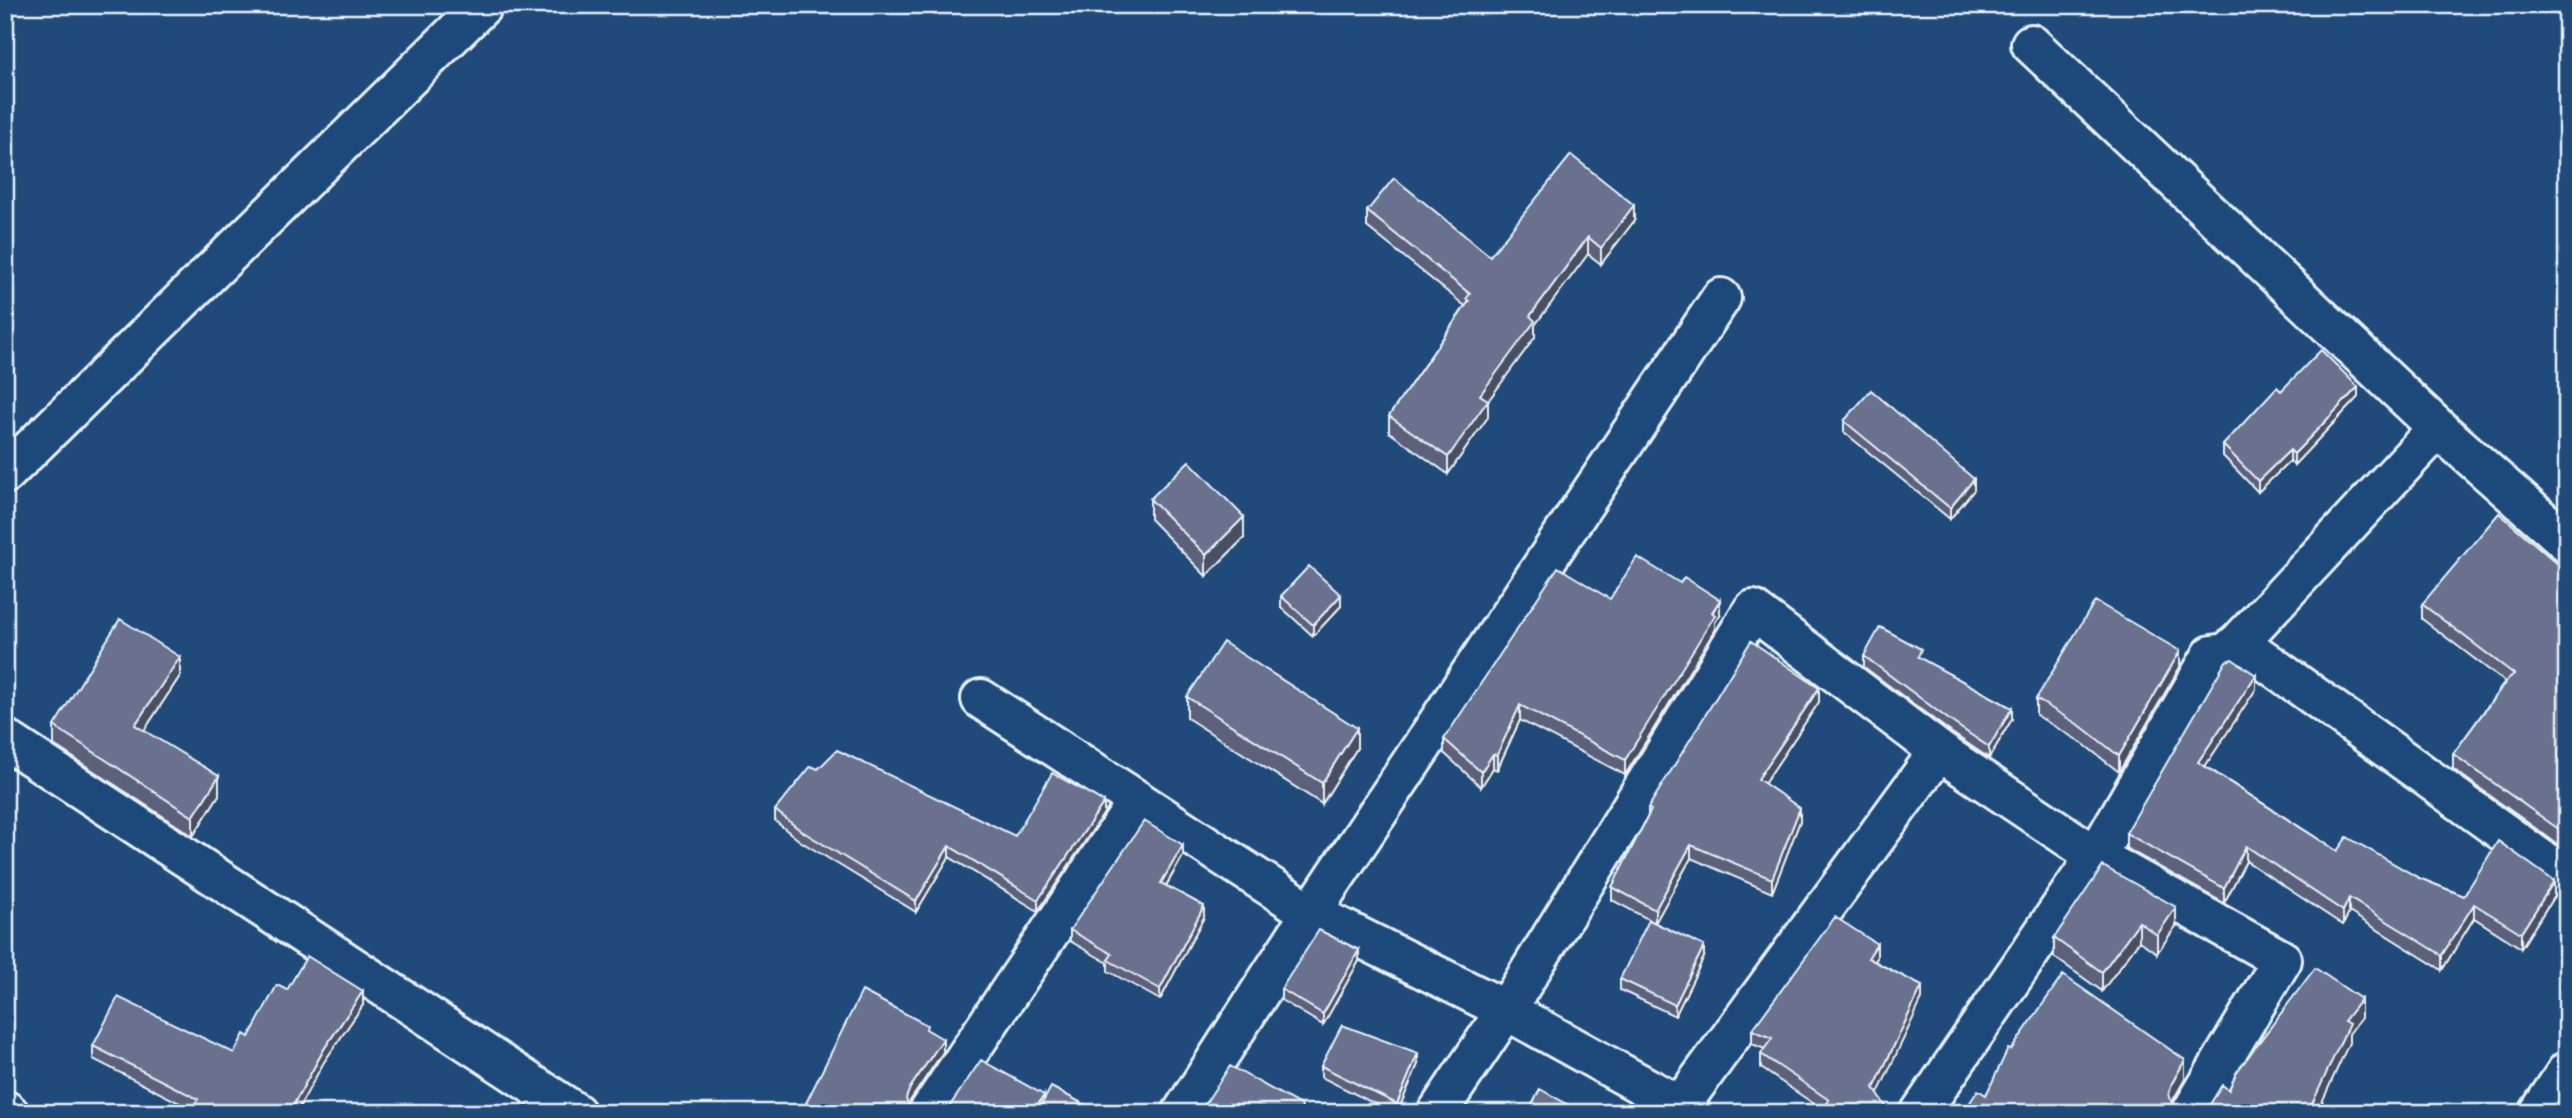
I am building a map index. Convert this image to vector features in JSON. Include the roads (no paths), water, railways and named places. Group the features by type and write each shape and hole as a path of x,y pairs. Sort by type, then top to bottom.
{"street":[{"path":"5,474 483,5"},
{"path":"2031,44 2438,428 2567,542"},
{"path":"1182,1113 1311,913 1721,298"},
{"path":"1920,1113 2096,856 2212,655 2226,653 2239,642 2438,428"},
{"path":"1437,1113 1506,1010 1753,610 1939,751 2096,856 2281,960 2192,1113"},
{"path":"2239,642 2567,878"},
{"path":"981,699 1311,913 1506,1010 1682,1110 1939,751"},
{"path":"5,739 576,1113"},
{"path":"928,1113 1138,801"},
{"path":"2539,1113 2567,1070"}]}
